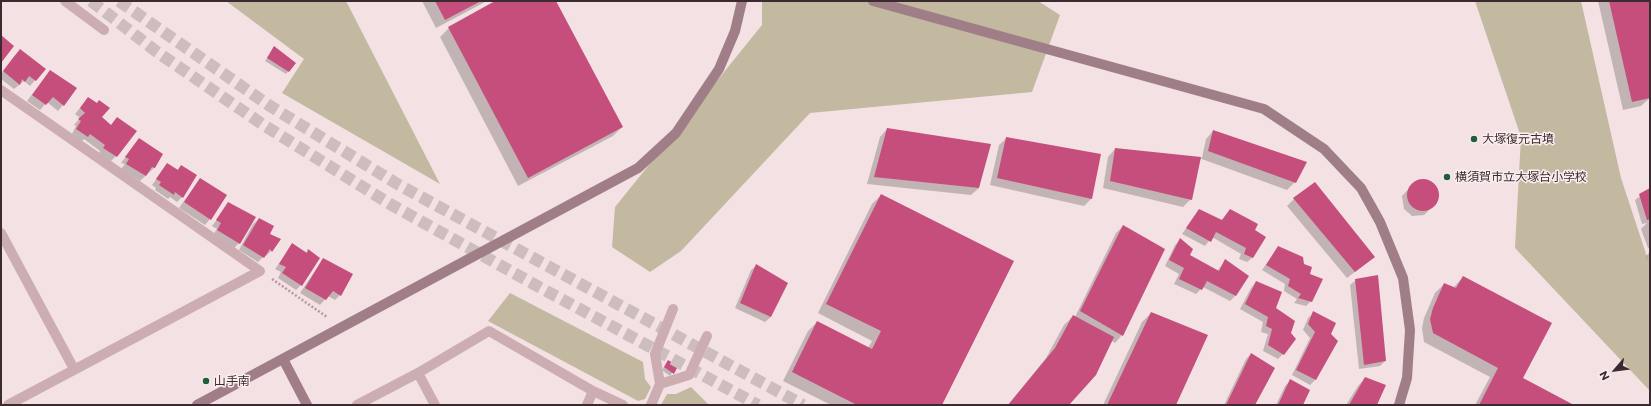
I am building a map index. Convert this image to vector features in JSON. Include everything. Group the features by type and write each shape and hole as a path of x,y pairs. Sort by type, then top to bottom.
{"street":[{"path":"65,1 104,30"},
{"path":"197,405 638,168 676,133 719,69 735,31 742,1"},
{"path":"873,1 1264,109 1324,149 1361,188 1380,222 1403,278 1410,330 1407,378 1399,405"},
{"path":"1,90 260,271 8,405"},
{"path":"1,234 74,369"},
{"path":"651,405 660,384 655,354 673,309"},
{"path":"357,405 418,373 488,330 593,391 623,405"},
{"path":"660,384 690,375 707,336"},
{"path":"283,359 307,405"},
{"path":"418,373 435,405"},
{"path":"587,405 593,391"}],"path":[{"path":"260,271 342,327"}],"shaded area":[{"path":"226,1 346,1 440,184 282,93 304,59"},
{"path":"762,1 1038,1 1060,15 1032,92 810,113 681,251 650,272 612,247 615,207 762,25"},
{"path":"1475,1 1581,1 1621,178 1650,266 1650,391 1515,248 1521,137"},
{"path":"510,293 643,362 645,379 651,387 645,399 638,401 488,321"},
{"path":"691,387 709,405 661,405 667,394 676,394"}],"building":[{"path":"435,1 481,1 445,20"},
{"path":"495,1 556,1 623,127 528,178 448,27"},
{"path":"1609,1 1650,1 1650,98 1632,102"},
{"path":"1,35 14,46 1,63"},
{"path":"274,46 296,63 289,72 267,58"},
{"path":"20,49 46,69 36,81 29,76 25,82 22,79 20,85 3,71"},
{"path":"50,70 77,88 64,106 53,97 46,105 32,95"},
{"path":"88,97 97,103 99,100 110,108 102,117 111,125 117,117 137,131 117,157 103,148 105,145 90,134 88,137 76,129 81,121 78,119 85,113 80,108"},
{"path":"887,128 991,144 979,188 874,177"},
{"path":"1213,130 1307,162 1296,183 1208,151"},
{"path":"1006,137 1101,154 1092,199 997,178"},
{"path":"139,138 163,154 155,168 152,167 146,176 126,164 129,159 125,157"},
{"path":"1115,148 1201,157 1192,200 1110,181"},
{"path":"167,163 178,170 181,165 197,175 183,198 175,192 174,195 159,185 161,182 156,179"},
{"path":"200,178 227,195 211,220 184,202"},
{"path":"1420,179 1426,179 1436,186 1439,195 1438,201 1432,208 1426,211 1420,211 1410,204 1407,198 1407,192 1414,182"},
{"path":"1315,182 1375,257 1355,272 1293,198"},
{"path":"1650,188 1650,219 1647,220 1639,194"},
{"path":"881,194 1014,261 942,405 857,405 792,372 817,321 872,349 881,331 826,304"},
{"path":"228,202 256,217 240,244 217,230 221,223 216,220"},
{"path":"1199,209 1222,220 1230,209 1258,224 1255,230 1266,237 1253,258 1244,254 1246,248 1216,232 1211,242 1186,228"},
{"path":"259,218 274,226 270,234 281,239 272,252 270,249 264,258 243,245"},
{"path":"1123,225 1165,249 1123,336 1080,311"},
{"path":"1180,238 1193,249 1190,255 1219,271 1225,259 1249,276 1236,296 1207,281 1202,290 1179,279 1184,268 1169,260"},
{"path":"292,243 307,253 308,249 320,258 302,286 282,273 286,267 279,264"},
{"path":"1278,246 1303,257 1304,264 1312,267 1310,274 1323,279 1312,302 1298,298 1301,294 1288,286 1290,279 1266,265"},
{"path":"323,258 353,274 341,296 333,291 326,300 305,288"},
{"path":"756,264 788,283 771,317 740,303"},
{"path":"1378,275 1386,361 1364,365 1355,279"},
{"path":"1463,276 1552,323 1523,378 1574,405 1479,405 1498,368 1433,333 1430,319 1444,283 1456,288"},
{"path":"1256,281 1282,292 1276,308 1295,321 1291,333 1296,339 1284,355 1268,345 1272,329 1266,326 1268,317 1245,304"},
{"path":"1313,311 1336,323 1331,334 1338,341 1316,380 1296,370 1315,332 1308,324"},
{"path":"1151,312 1208,335 1176,405 1107,405"},
{"path":"1073,315 1114,337 1096,375 1069,405 1008,405 1055,348"},
{"path":"1251,353 1275,368 1255,405 1226,405"},
{"path":"668,360 678,366 674,374 664,367"},
{"path":"1365,377 1386,385 1377,405 1349,405"},
{"path":"1290,379 1310,390 1303,405 1278,405"}],"tunnel":[{"path":"91,1 157,52 262,124 390,204 539,287 758,405"},
{"path":"119,1 270,106 399,185 803,405"}],"place":[{"name":"大塚復元古墳","path":"1474,139"},
{"name":"横須賀市立大塚台小学校","path":"1447,177"},
{"name":"山手南","path":"206,381"}]}
